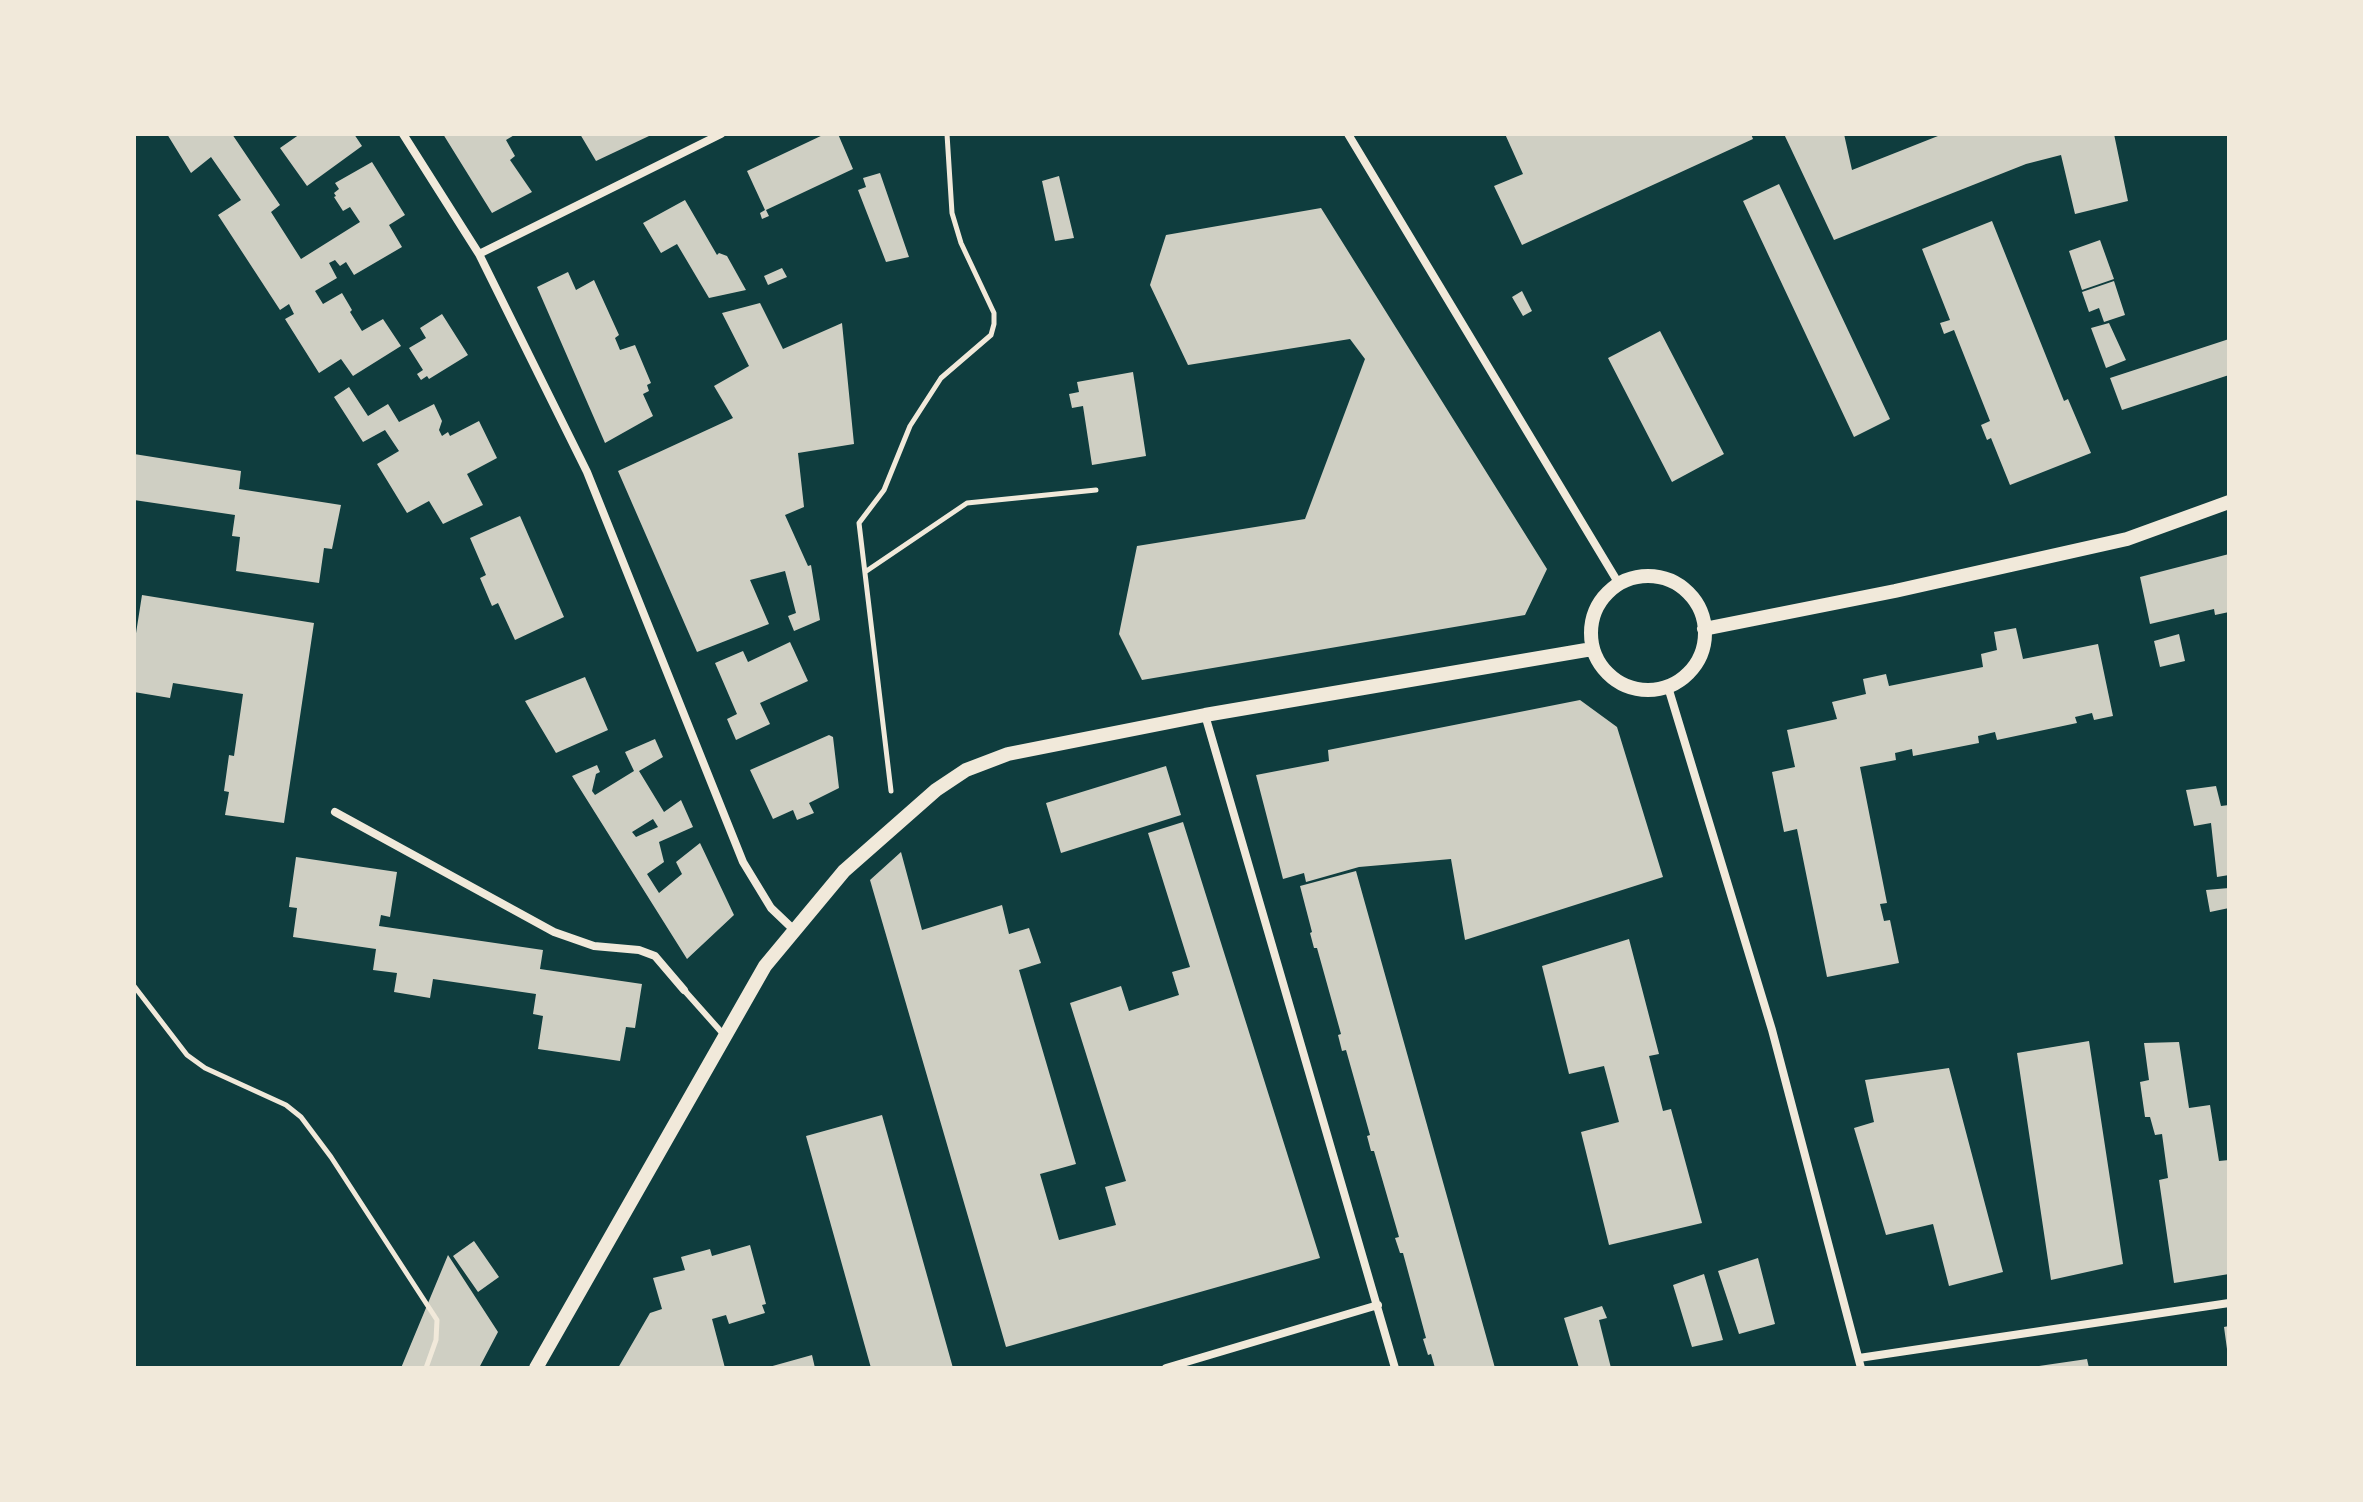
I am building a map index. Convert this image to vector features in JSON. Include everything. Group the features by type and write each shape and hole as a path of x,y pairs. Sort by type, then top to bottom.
{"street":[{"path":"403,134 479,254 587,472 743,862 771,908 793,929"},
{"path":"479,254 721,134"},
{"path":"1348,134 1619,584"},
{"path":"1704,629 1895,591 2127,539 2229,502"},
{"path":"1656,576 1675,583 1689,595 1700,611 1704,629 1704,644 1692,670 1668,687 1650,691 1631,688 1614,679 1601,666 1592,649 1591,630 1595,612 1604,596 1619,584 1637,577 1656,576"},
{"path":"536,1368 765,966 844,871 905,815 966,770 1008,754 1205,715 1592,649"},
{"path":"1668,687 1772,1030 1860,1363 2229,1303"},
{"path":"1205,715 1395,1368"},
{"path":"335,812 554,932 594,946 639,950 655,956 684,990"},
{"path":"1166,1368 1378,1305"}],"lane":[{"path":"684,990 724,1035"}],"path":[{"path":"891,791 859,523 884,490 910,426 941,378 991,335 994,324 994,313 961,243 952,213 947,134"},
{"path":"865,572 967,503 1096,490"},
{"path":"134,986 187,1055 205,1068 286,1105 301,1117 331,1157 437,1320 436,1340 426,1368"}],"building":[{"path":"167,134 232,134 280,205 271,212 301,259 360,222 350,207 343,211 334,197 339,189 335,183 372,162 405,215 389,225 402,247 354,275 346,262 340,266 335,260 329,263 337,278 315,291 323,304 342,293 362,331 383,319 401,346 353,376 341,359 319,373 285,319 294,314 289,304 280,310 218,215 241,200 211,157 191,173"},
{"path":"300,134 354,134 362,146 307,186 280,148"},
{"path":"443,134 516,134 506,140 515,156 510,160 532,192 492,213"},
{"path":"580,134 647,134 649,136 596,161"},
{"path":"825,134 838,134 853,169 766,210 769,216 762,219 760,213 765,210 747,171"},
{"path":"1505,134 1751,134 1753,139 1522,245 1494,186 1523,174"},
{"path":"1784,134 1844,134 1852,170 1943,134 2114,134 2128,201 2075,214 2061,155 2026,164 1834,240"},
{"path":"880,173 909,257 886,262 858,190 866,187 863,178"},
{"path":"1059,176 1074,238 1055,241 1042,181"},
{"path":"1779,184 1890,419 1854,437 1743,201"},
{"path":"685,200 717,255 727,256 746,290 709,298 677,244 661,253 643,223"},
{"path":"1321,208 1547,569 1525,615 1142,680 1119,634 1137,546 1305,519 1365,359 1350,339 1188,365 1150,285 1166,235"},
{"path":"1992,221 2064,401 2068,399 2091,453 2010,485 1991,438 1987,440 1981,425 1990,421 1954,330 1944,334 1940,323 1950,320 1922,249"},
{"path":"2100,240 2114,279 2082,290 2069,251"},
{"path":"782,268 787,277 768,285 764,276"},
{"path":"568,272 576,290 594,280 619,335 615,338 620,350 635,345 651,383 647,385 649,391 643,394 653,416 605,443 537,287"},
{"path":"2114,281 2125,315 2104,322 2099,308 2089,312 2082,292"},
{"path":"1522,291 1532,311 1523,316 1512,297"},
{"path":"760,303 783,349 842,323 854,444 798,453 804,507 785,515 808,566 811,565 820,620 794,631 788,616 796,613 785,571 750,580 769,624 697,652 618,471 733,418 714,386 749,366 722,313"},
{"path":"442,314 468,355 429,379 427,376 421,380 417,374 423,370 409,348 426,338 420,328"},
{"path":"2109,323 2126,360 2106,368 2091,328"},
{"path":"1660,331 1724,454 1672,482 1608,358"},
{"path":"2229,339 2229,375 2122,410 2110,378"},
{"path":"1133,372 1146,456 1092,465 1083,406 1072,408 1069,394 1079,392 1077,382"},
{"path":"349,387 368,416 388,404 399,422 434,404 442,421 439,430 442,436 448,432 450,436 479,421 497,458 467,474 483,505 443,524 429,501 407,513 377,464 399,451 385,430 363,442 334,397"},
{"path":"134,454 241,471 239,489 341,505 332,549 324,548 319,583 236,571 240,537 232,536 235,515 134,500"},
{"path":"520,516 564,617 515,640 498,603 492,606 480,578 486,575 470,538"},
{"path":"2229,554 2229,612 2215,615 2214,609 2150,624 2140,577"},
{"path":"142,595 314,623 284,823 225,815 229,792 224,791 229,755 234,756 243,694 173,683 170,698 134,692 134,646"},
{"path":"2016,628 2023,659 2098,644 2113,716 2094,720 2092,713 2075,717 2077,723 1997,740 1995,732 1978,736 1979,743 1913,756 1912,749 1895,753 1896,760 1860,767 1887,903 1880,904 1884,921 1890,920 1899,963 1827,977 1797,829 1784,832 1772,772 1795,767 1787,730 1837,719 1832,702 1866,694 1863,679 1886,674 1889,686 1983,667 1981,654 1997,650 1994,632"},
{"path":"2179,634 2185,661 2160,667 2154,641"},
{"path":"790,642 808,681 760,703 770,724 736,740 727,719 737,714 715,663 743,651 748,662"},
{"path":"585,677 608,730 556,753 525,701"},
{"path":"1580,700 1617,727 1663,877 1465,940 1451,859 1359,867 1306,882 1304,873 1283,879 1256,775 1329,761 1328,750"},
{"path":"829,735 833,737 839,788 809,803 814,813 797,820 793,810 773,819 750,770"},
{"path":"655,739 663,757 639,771 664,812 681,800 693,827 659,842 664,862 647,874 659,893 682,874 676,862 700,843 734,915 687,959 572,776 597,765 600,772 596,774 592,791 595,795 634,771 625,752","holes":["653,819 658,827 636,837 632,832"]},
{"path":"1166,766 1181,815 1061,853 1046,803"},
{"path":"2216,786 2221,806 2229,805 2229,875 2217,877 2211,823 2194,826 2186,790"},
{"path":"1183,822 1320,1258 1006,1347 870,880 901,852 922,930 1002,905 1009,934 1029,928 1041,963 1019,970 1076,1164 1040,1174 1059,1240 1116,1225 1105,1187 1126,1181 1070,1003 1121,986 1129,1011 1179,995 1172,972 1190,967 1148,833"},
{"path":"296,857 397,872 390,917 381,915 379,926 543,950 540,969 642,984 635,1028 626,1027 620,1061 538,1049 543,1016 533,1014 536,994 433,979 430,998 394,992 397,973 373,970 376,949 293,937 297,908 289,907"},
{"path":"1356,871 1495,1368 1435,1368 1431,1354 1428,1355 1403,1253 1400,1253 1395,1238 1399,1237 1374,1151 1371,1151 1367,1136 1370,1135 1346,1050 1342,1051 1338,1035 1341,1034 1317,948 1314,948 1300,886"},
{"path":"2229,888 2229,908 2210,912 2206,890"},
{"path":"1629,939 1659,1054 1649,1056 1663,1111 1671,1109 1702,1223 1609,1245 1581,1132 1619,1122 1604,1066 1569,1074 1542,966"},
{"path":"2089,1041 2123,1264 2051,1280 2017,1053"},
{"path":"2179,1042 2189,1108 2210,1105 2219,1161 2229,1160 2229,1274 2174,1283 2159,1180 2168,1178 2162,1134 2155,1135 2150,1117 2145,1117 2140,1082 2149,1080 2144,1043"},
{"path":"1949,1068 2003,1272 1949,1286 1933,1224 1886,1235 1854,1128 1874,1122 1865,1080"},
{"path":"882,1115 953,1368 871,1368 806,1136"},
{"path":"474,1241 499,1277 478,1292 453,1256"},
{"path":"750,1245 766,1304 762,1305 765,1313 729,1324 726,1315 712,1319 725,1368 618,1368 650,1313 662,1309 653,1278 685,1270 681,1257 710,1249 712,1256"},
{"path":"448,1255 498,1332 479,1368 401,1368"},
{"path":"1758,1258 1775,1324 1739,1334 1718,1271"},
{"path":"1704,1274 1723,1340 1692,1347 1673,1285"},
{"path":"1602,1306 1607,1318 1599,1320 1611,1368 1579,1368 1564,1318"},
{"path":"2229,1326 2229,1349 2227,1349 2224,1327"},
{"path":"812,1355 815,1368 769,1368 769,1367"},
{"path":"2087,1359 2089,1368 2039,1368 2039,1366"}]}
